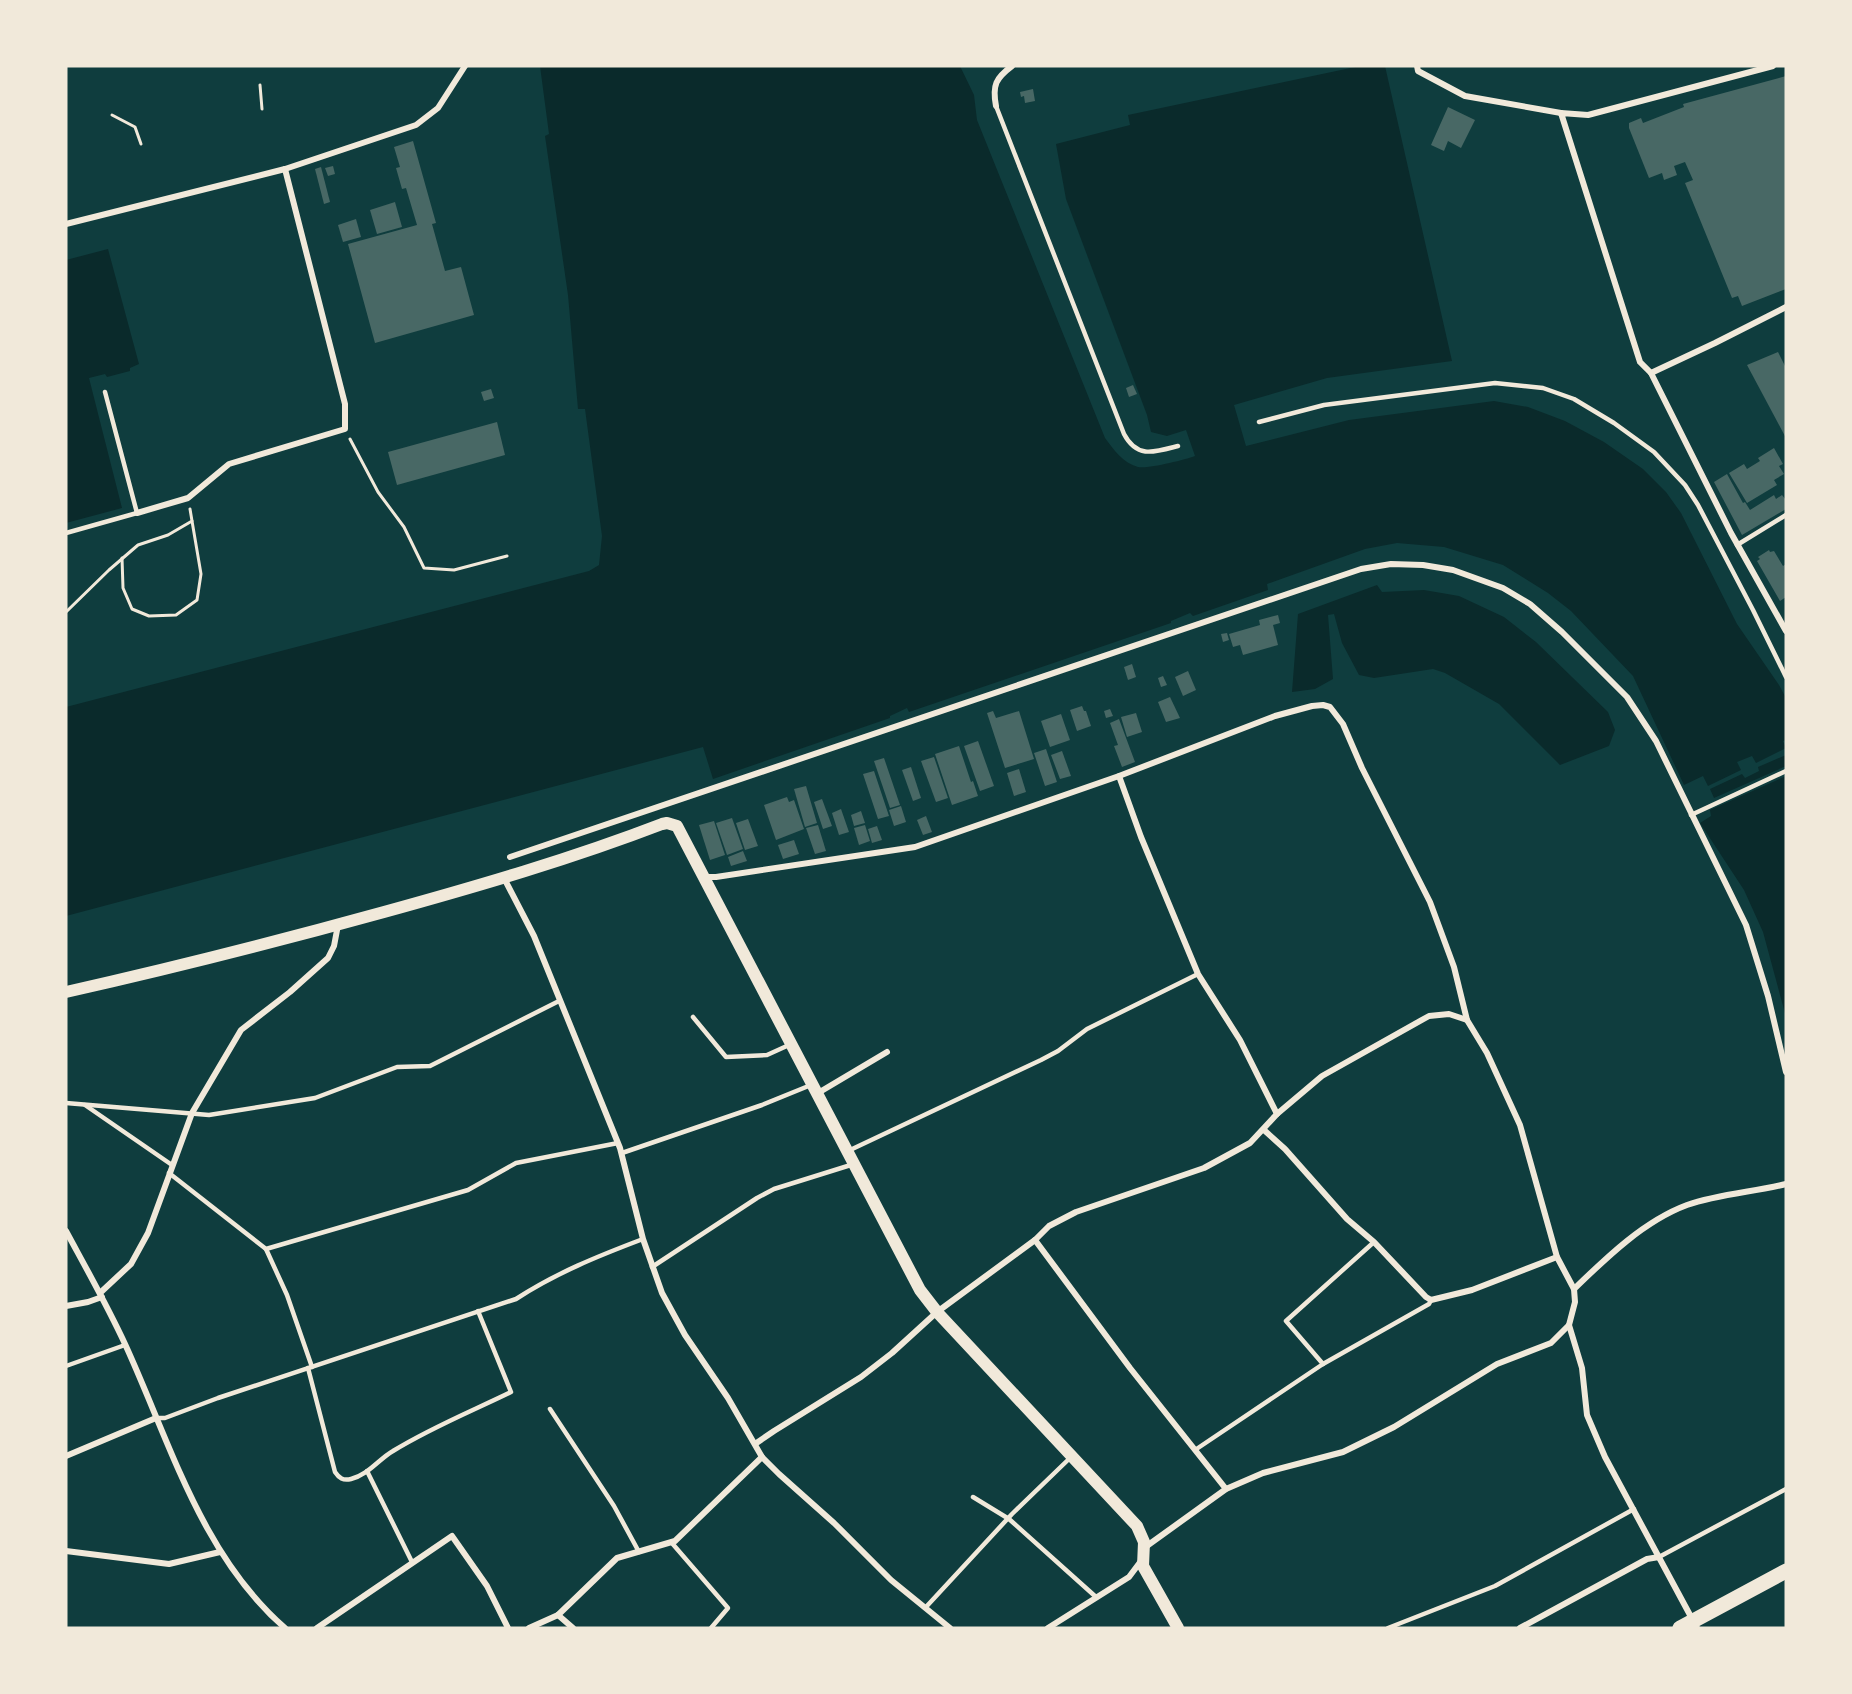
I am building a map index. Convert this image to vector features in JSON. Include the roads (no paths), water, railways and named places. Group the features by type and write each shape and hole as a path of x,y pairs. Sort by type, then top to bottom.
{"main road":[{"path":"66,993 189,965 338,925 504,878 668,823 673,824 680,828 702,877 920,1290 937,1312 1137,1526 1143,1538 1142,1555 1145,1572 1178,1628"},
{"path":"1690,1626 1786,1571"}],"street":[{"path":"66,225 285,169 416,124 438,108 465,66"},
{"path":"996,106 993,92 999,76 1012,66"},
{"path":"1417,66 1418,71 1465,96 1561,113 1588,115 1773,66"},
{"path":"1561,113 1640,362 1651,373 1737,545 1786,631"},
{"path":"137,513 188,498 230,464 345,429 345,404 285,169"},
{"path":"1651,373 1786,307"},
{"path":"510,856 1361,569 1399,564 1453,570 1503,588 1530,604 1562,632 1627,697 1656,741 1746,925 1768,996 1786,1072"},
{"path":"702,877 716,877 915,847 1119,776 1275,716 1323,705 1329,707 1343,724 1362,768 1430,902 1454,967 1467,1020 1487,1053 1520,1125 1557,1257 1574,1289 1575,1302 1569,1325 1551,1344 1497,1364 1394,1427 1343,1452 1263,1473 1226,1489 1142,1555 1129,1577 1048,1628"},
{"path":"1119,776 1141,837 1198,974 1240,1040 1277,1114"},
{"path":"504,878 534,936 622,1153 652,1267 662,1293 685,1335 728,1398 762,1457 834,1523 891,1580 926,1606 950,1628"},
{"path":"66,1306 88,1302 101,1295 131,1263 148,1233 192,1113 241,1030 290,992 328,958 334,946 338,925"},
{"path":"755,1444 861,1377 892,1353 937,1312 1035,1240 1049,1227 1076,1212 1204,1168 1250,1143 1277,1114 1322,1076 1429,1016 1449,1014 1467,1020"},
{"path":"815,1088 887,1052"},
{"path":"1264,1130 1285,1149 1347,1219 1374,1242 1431,1300 1472,1290 1557,1257"},
{"path":"1574,1289 1608,1256 1662,1217 1688,1205 1786,1184"},
{"path":"66,1231 125,1345 176,1465 220,1552 252,1595 285,1628"},
{"path":"1035,1240 1130,1368 1226,1489"},
{"path":"1569,1325 1582,1368 1587,1415 1605,1457 1659,1557 1690,1626"},
{"path":"66,1456 156,1418"},
{"path":"528,1628 558,1615 617,1558 672,1542 710,1509 762,1457"},
{"path":"317,1628 452,1536 487,1586 508,1628"},
{"path":"66,1551 169,1564 220,1552"},
{"path":"1520,1628 1647,1559 1659,1557"},
{"path":"558,1615 573,1628"}],"lane":[{"path":"996,106 1124,434 1129,443 1145,452 1178,446"},
{"path":"1259,422 1324,405 1495,383 1543,388 1574,399 1614,423 1654,452 1685,485 1698,505 1786,677"},
{"path":"66,533 137,513 105,392"},
{"path":"1737,545 1786,515"},
{"path":"1691,815 1786,771"},
{"path":"848,1150 1041,1060 1058,1051 1087,1029 1198,974"},
{"path":"66,1104 209,1115 315,1098 397,1067 430,1066 559,1000"},
{"path":"693,1017 726,1057 767,1055 792,1044"},
{"path":"622,1153 815,1088"},
{"path":"83,1104 172,1165"},
{"path":"266,1250 468,1190 516,1163 618,1143"},
{"path":"652,1267 774,1189 854,1164"},
{"path":"169,1173 266,1250 287,1294 310,1368 335,1472 345,1480 367,1471 392,1451 511,1392 478,1311"},
{"path":"156,1418 165,1418 218,1398 516,1299 546,1280 593,1258 643,1239"},
{"path":"1323,1364 1286,1321 1374,1242"},
{"path":"1195,1450 1323,1364 1429,1304 1431,1300"},
{"path":"66,1366 125,1345"},
{"path":"549,1409 614,1506 639,1552"},
{"path":"926,1606 1072,1456"},
{"path":"367,1471 412,1562"},
{"path":"1659,1557 1786,1489"},
{"path":"974,1497 1009,1519 1096,1597"},
{"path":"1388,1628 1495,1586 1634,1509"},
{"path":"672,1542 728,1608 711,1628"}],"water":[{"path":"540,66 960,66 974,95 977,120 1105,438 1123,459 1138,467 1143,467 1166,464 1195,456 1186,430 1167,436 1151,432 1147,415 1066,199 1056,144 1130,125 1128,115 1360,66 1385,66 1452,361 1327,378 1234,405 1246,446 1349,420 1494,401 1528,407 1565,421 1604,442 1643,469 1666,492 1681,513 1737,624 1786,698 1786,740 1783,741 1786,748 1756,763 1752,756 1737,762 1741,770 1708,786 1703,776 1684,785 1633,676 1571,611 1548,593 1503,565 1444,547 1397,543 1365,549 1267,584 1268,590 1193,616 1190,613 1171,623 909,712 907,708 890,718 713,779 703,747 66,916 66,707 589,571 599,565 602,536 585,409 578,409 568,295 545,136 549,134"},
{"path":"108,249 139,364 130,368 130,371 107,377 105,374 89,378 122,508 66,523 66,260"},
{"path":"1377,585 1382,592 1424,590 1459,596 1504,617 1536,642 1608,712 1615,730 1609,746 1560,765 1499,704 1445,673 1433,669 1374,678 1359,675 1342,643 1334,614 1328,615 1333,679 1315,689 1292,692 1298,614"},
{"path":"1786,755 1786,766 1714,798 1710,789 1742,774 1745,778 1759,771 1758,767"},
{"path":"1786,776 1786,1017 1763,932 1744,890 1700,823 1711,816 1710,810"}]}
